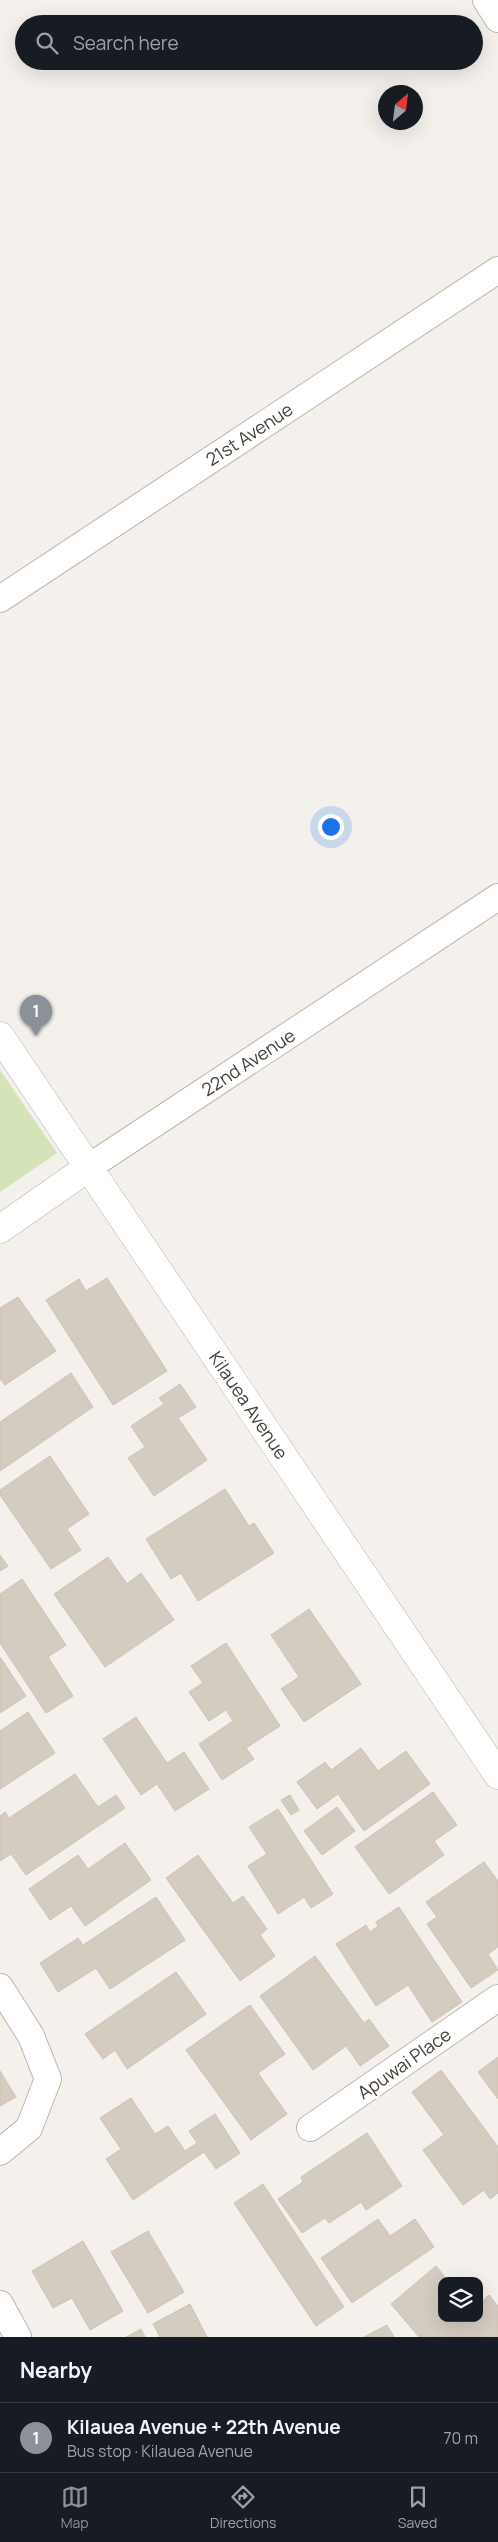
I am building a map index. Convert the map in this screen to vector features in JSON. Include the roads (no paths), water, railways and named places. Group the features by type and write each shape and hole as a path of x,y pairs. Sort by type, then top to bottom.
{"street":[{"path":"486,0 498,19"},
{"name":"21st Avenue","path":"0,599 498,270"},
{"name":"22nd Avenue","path":"0,1228 89,1167 498,897"},
{"name":"Kilauea Avenue","path":"0,1036 498,1775"},
{"path":"0,1987 31,2036 48,2080 29,2128 0,2152"},
{"name":"Apuwai Place","path":"310,2128 498,1998"},
{"path":"0,2304 18,2337"}],"place":[{"name":"Kilauea Avenue + 22th Avenue","path":"36,1036"}]}
